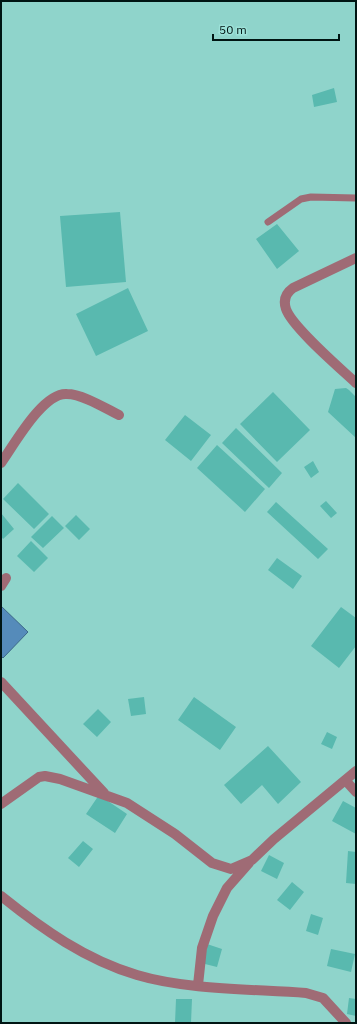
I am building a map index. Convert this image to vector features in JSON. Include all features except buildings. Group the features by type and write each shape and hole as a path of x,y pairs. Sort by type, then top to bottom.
{"street":[{"path":"356,258 293,288 288,292 284,300 286,310 294,323 356,383"},
{"path":"1,463 45,404 60,394 68,394 78,397 119,415"},
{"path":"1,682 105,795"},
{"path":"198,985 202,948 213,916 227,888 252,860 274,839 346,781 356,771"},
{"path":"1,804 34,780 45,776 60,779 105,795 138,810 212,863 226,869 231,869 252,860"},
{"path":"346,781 356,792"},
{"path":"1,896 36,924 88,955 137,975 181,984 306,993 323,998 346,1023"}],"lane":[{"path":"268,222 301,199 311,196 356,198"}],"water":[{"path":"1,606 28,632 3,658 1,656"}]}
